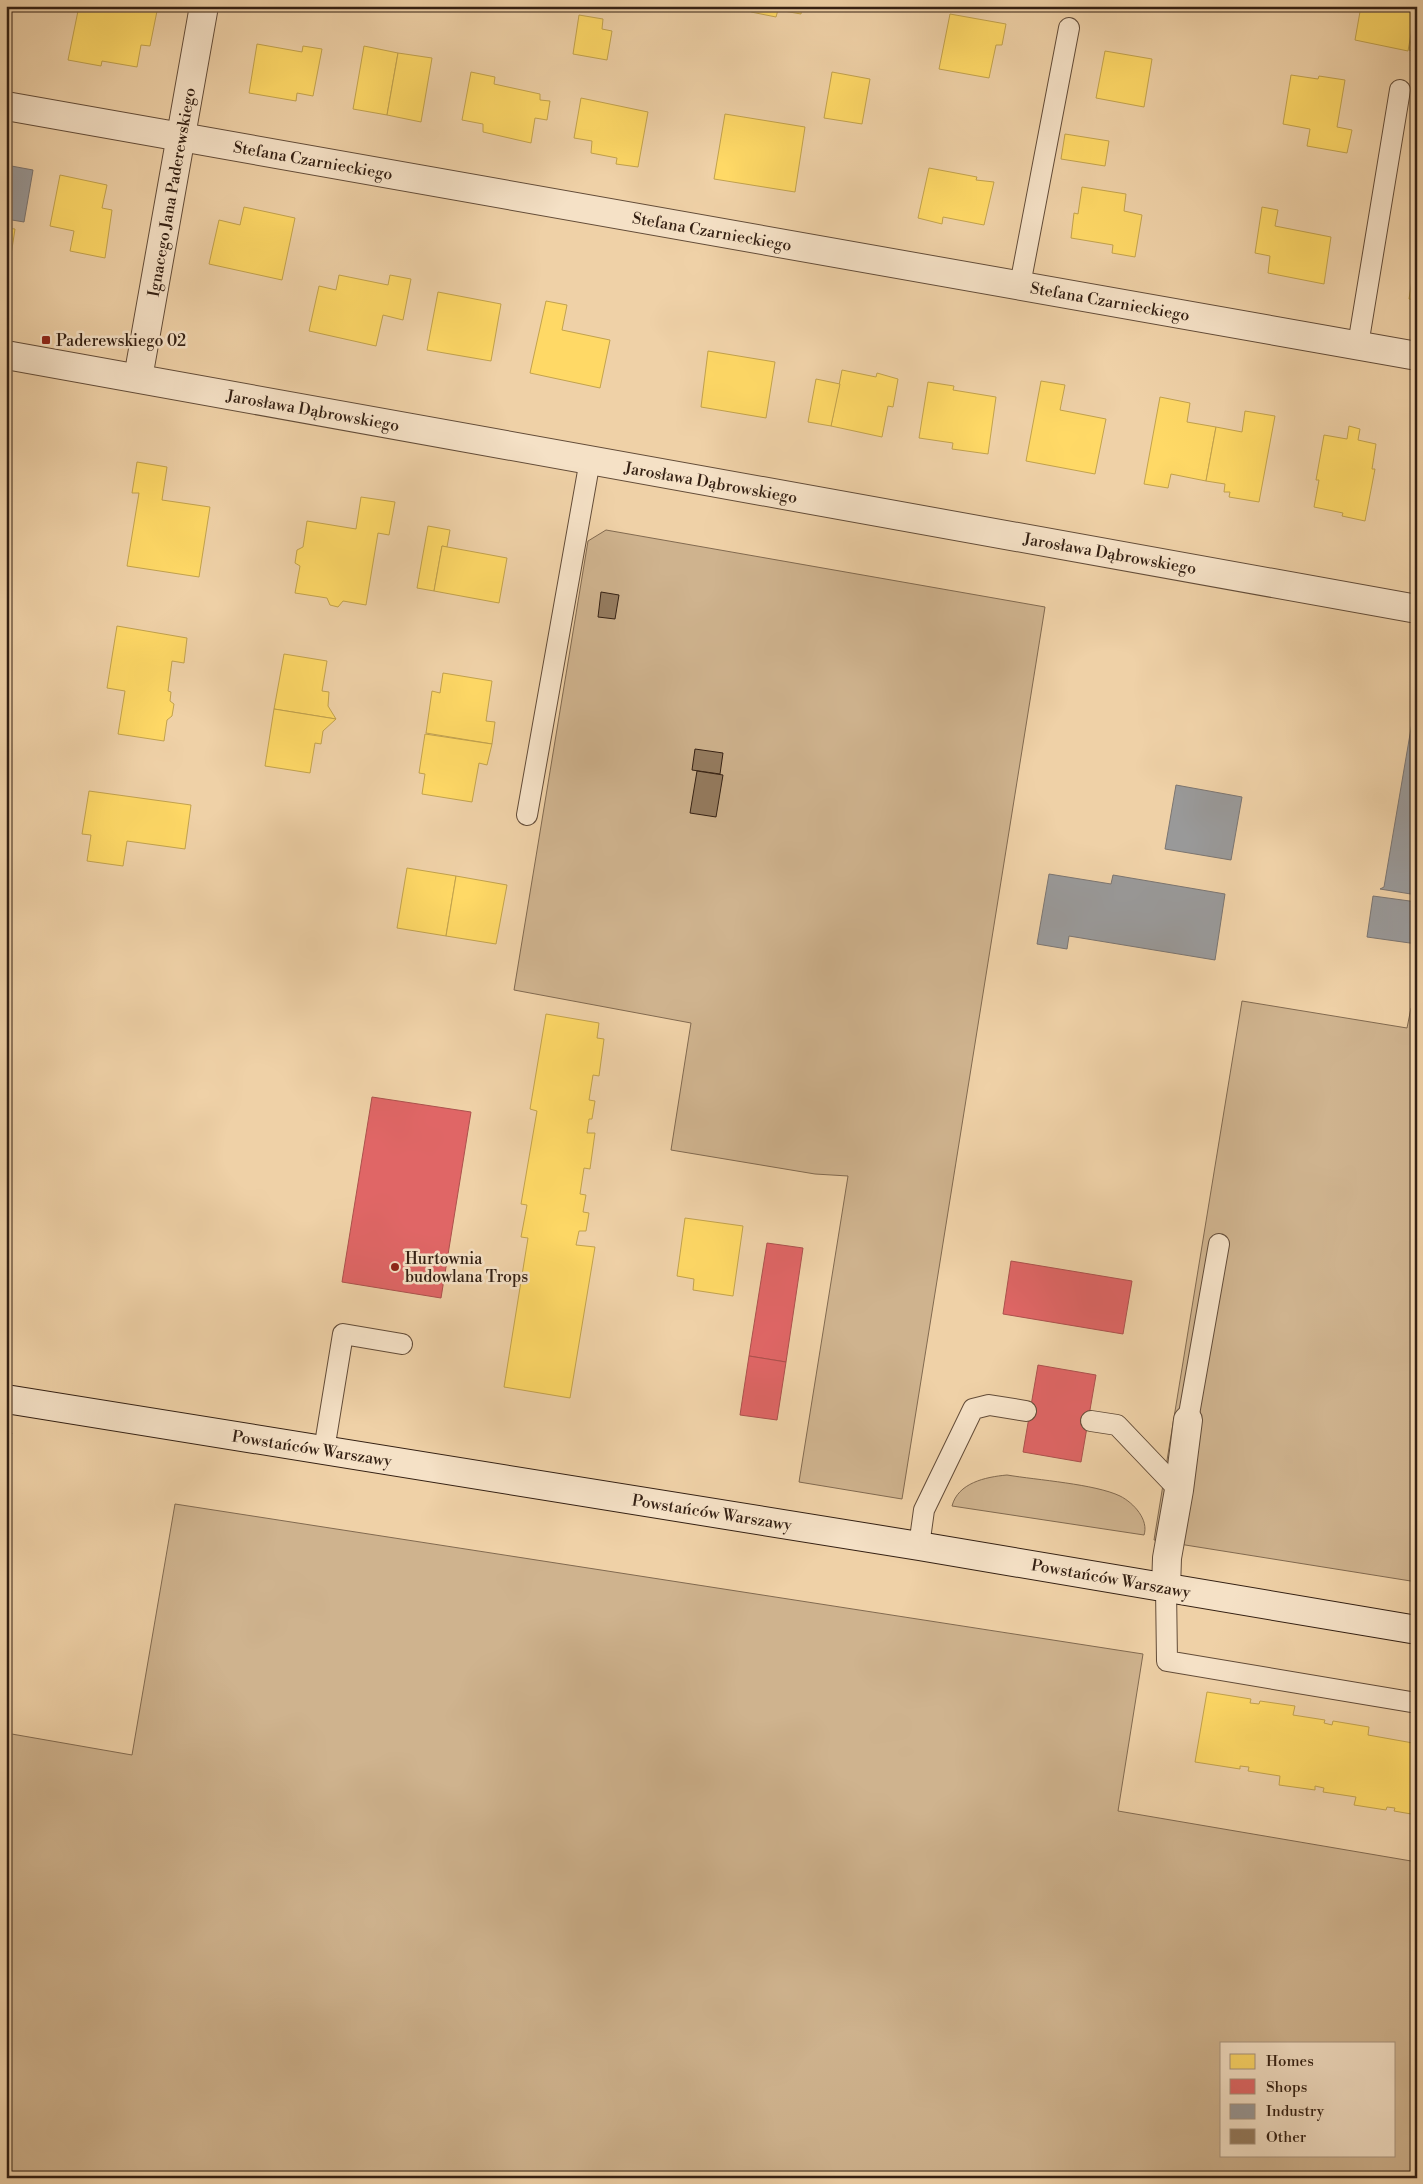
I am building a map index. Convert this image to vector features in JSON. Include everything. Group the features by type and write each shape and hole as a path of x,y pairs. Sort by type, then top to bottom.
{"street":[{"name":"Ignacego Jana Paderewskiego","path":"138,378 204,6"},
{"name":"Stefana Czarnieckiego","path":"6,106 1417,356"},
{"name":"Jarosława Dąbrowskiego","path":"6,355 1417,609"},
{"name":"Powstańców Warszawy","path":"6,1399 919,1546 1417,1630"},
{"path":"1166,1588 1167,1558 1179,1490 1188,1420"}],"lane":[{"path":"1020,286 1069,28"},
{"path":"1358,345 1400,90"},
{"path":"528,815 590,460"},
{"path":"1188,1420 1219,1244"},
{"path":"324,1450 344,1334 402,1344"},
{"path":"919,1546 924,1510 973,1409 989,1405 1026,1411"},
{"path":"1090,1421 1117,1426 1179,1490"},
{"path":"1166,1588 1167,1661 1417,1702"}],"path":[{"path":"6,1459 11,1432"}],"shaded area":[{"path":"606,530 1045,607 902,1499 799,1482 848,1176 815,1174 671,1150 691,1023 514,990 588,541"},
{"path":"1242,1001 1407,1028 1411,1008 1417,1008 1417,1582 1154,1540"},
{"path":"1007,1475 1081,1485 1120,1496 1139,1512 1144,1524 1144,1535 952,1506 955,1498 966,1487 990,1477"},
{"path":"175,1504 1143,1654 1118,1811 1417,1862 1417,2178 6,2178 6,1733 132,1755"}],"building: Homes":[{"path":"79,6 158,6 150,46 141,45 137,67 102,61 101,66 68,60"},
{"path":"752,6 802,6 801,14 778,10 776,17 751,12"},
{"path":"1361,6 1416,6 1408,51 1355,40"},
{"path":"1417,8 1417,52 1409,50"},
{"path":"950,14 1006,24 1002,45 996,45 989,78 939,69"},
{"path":"579,15 603,19 602,29 612,31 607,60 573,54"},
{"path":"257,44 302,52 303,46 322,49 313,96 297,93 296,101 249,93"},
{"path":"364,46 398,53 387,115 353,109"},
{"path":"1105,51 1152,59 1144,107 1096,98"},
{"path":"398,53 432,58 421,122 387,115"},
{"path":"471,72 495,77 494,84 540,94 540,100 550,101 547,120 535,118 531,143 483,132 483,124 462,120"},
{"path":"832,72 870,79 862,124 824,118"},
{"path":"1291,75 1318,79 1319,76 1345,80 1337,127 1352,130 1347,153 1307,146 1310,129 1283,124"},
{"path":"581,98 648,112 638,167 616,164 617,158 591,153 592,141 574,138"},
{"path":"725,114 805,127 795,192 714,179"},
{"path":"1065,134 1109,141 1105,166 1061,159"},
{"path":"929,168 977,177 976,180 994,182 984,225 943,217 942,224 918,218"},
{"path":"60,175 107,185 102,208 112,210 105,258 70,251 74,231 50,226"},
{"path":"1082,187 1126,194 1124,211 1142,215 1135,257 1112,253 1113,245 1071,238 1074,213 1078,214"},
{"path":"244,207 295,218 282,280 209,264 219,220 240,225"},
{"path":"1262,207 1278,210 1275,226 1331,237 1324,284 1268,273 1270,256 1255,253"},
{"path":"6,228 15,229 8,275 6,274"},
{"path":"1416,238 1417,300 1409,299 1416,253 1413,253"},
{"path":"339,275 388,285 390,275 411,279 403,320 383,315 376,346 309,331 319,286 336,290"},
{"path":"438,292 501,304 491,361 427,350"},
{"path":"546,301 567,305 562,330 610,340 600,388 530,373"},
{"path":"708,351 775,362 766,418 701,407"},
{"path":"842,370 876,377 877,373 898,379 893,407 888,406 882,437 831,426"},
{"path":"816,379 840,384 831,426 808,422"},
{"path":"1041,381 1065,385 1060,410 1106,419 1095,474 1026,461"},
{"path":"928,382 954,386 953,390 996,397 988,454 952,449 953,443 919,438"},
{"path":"1160,397 1190,403 1187,422 1216,427 1206,481 1171,474 1168,488 1144,484"},
{"path":"1245,411 1275,416 1259,502 1229,497 1230,492 1224,492 1225,484 1206,481 1216,427 1242,432"},
{"path":"1349,426 1360,429 1358,440 1376,444 1372,469 1375,469 1365,521 1342,516 1343,513 1314,507 1319,480 1316,480 1324,435 1347,439"},
{"path":"137,462 167,467 162,500 210,507 199,577 127,566 139,493 132,493"},
{"path":"361,497 395,502 389,535 378,533 366,605 343,601 338,607 330,605 327,598 295,593 300,566 295,563 297,550 303,547 307,521 356,529"},
{"path":"428,526 450,530 447,547 442,546 434,591 417,588"},
{"path":"442,546 507,558 499,603 434,591"},
{"path":"117,626 187,638 184,663 172,661 168,691 171,692 170,701 174,704 172,716 167,720 164,741 118,734 125,691 107,688"},
{"path":"284,654 327,661 322,691 329,692 328,706 336,719 274,709"},
{"path":"443,673 492,681 486,721 495,722 492,744 426,733 432,691 440,693"},
{"path":"274,709 336,719 323,731 321,744 315,743 310,773 265,766"},
{"path":"425,734 492,744 487,765 479,763 472,802 422,794 425,774 419,773"},
{"path":"89,791 191,805 185,849 127,841 123,866 87,861 91,835 82,834"},
{"path":"407,868 456,876 446,936 397,928"},
{"path":"456,876 507,885 496,944 446,936"},
{"path":"546,1014 599,1023 597,1038 604,1039 599,1076 593,1075 589,1100 595,1101 587,1133 595,1133 590,1169 584,1168 580,1194 586,1195 583,1212 589,1213 586,1231 579,1231 576,1245 595,1247 570,1398 504,1387 528,1238 521,1237 527,1205 521,1204 537,1111 530,1109"},
{"path":"685,1218 743,1226 733,1296 693,1290 694,1279 677,1276"},
{"path":"1207,1692 1251,1699 1250,1703 1259,1704 1260,1701 1295,1706 1293,1715 1325,1720 1324,1723 1332,1725 1333,1721 1369,1727 1368,1735 1413,1743 1413,1746 1417,1747 1417,1815 1394,1811 1395,1808 1387,1807 1386,1810 1354,1805 1356,1797 1323,1792 1324,1788 1315,1786 1315,1790 1279,1785 1280,1776 1248,1771 1249,1767 1240,1766 1240,1769 1195,1762"}],"building: Shops":[{"path":"372,1097 471,1112 441,1298 342,1282"},
{"path":"767,1243 803,1248 786,1362 749,1356"},
{"path":"1011,1261 1132,1281 1123,1334 1003,1314"},
{"path":"749,1356 786,1362 777,1420 740,1415"},
{"path":"1038,1365 1096,1375 1081,1462 1023,1452"}],"building: Industry":[{"path":"6,165 33,170 24,222 6,219"},
{"path":"1411,703 1417,704 1417,895 1380,889 1384,887 1415,705"},
{"path":"1176,785 1242,797 1231,860 1165,849"},
{"path":"1049,874 1111,884 1113,875 1225,894 1215,960 1069,936 1067,949 1037,944"},
{"path":"1373,896 1417,902 1417,944 1367,937"}],"building: Other":[{"path":"601,592 619,595 615,619 598,617"},
{"path":"695,749 723,753 720,774 692,770"},
{"path":"697,771 723,775 716,817 690,813"}],"place":[{"name":"Paderewskiego 02","path":"46,340"},
{"name":"Hurtownia budowlana Trops","path":"395,1267"}]}
